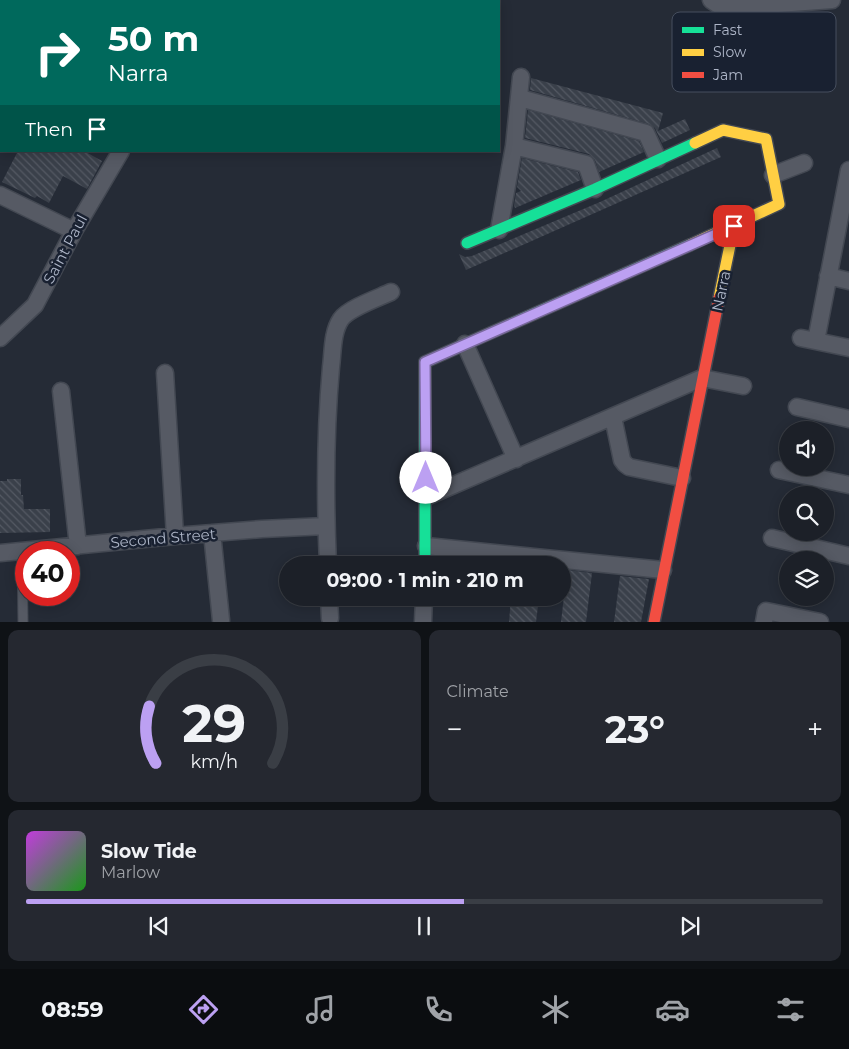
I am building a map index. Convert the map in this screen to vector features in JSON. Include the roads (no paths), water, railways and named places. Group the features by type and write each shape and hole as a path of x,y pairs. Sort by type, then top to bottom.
{"street":[{"path":"711,0 723,8 832,0"},
{"path":"499,230 514,146 521,77"},
{"path":"520,98 646,132 658,159"},
{"path":"425,556 425,362 734,226 779,204 766,139 723,130 595,189 467,243"},
{"path":"514,146 586,164 595,189"},
{"name":"Saint Paul","path":"0,338 35,305 114,153"},
{"path":"773,175 804,163"},
{"path":"849,170 846,206 809,340 849,348"},
{"path":"0,194 74,231"},
{"name":"Narra","path":"654,622 734,226"},
{"path":"828,276 849,281"},
{"path":"328,556 326,526 329,396 338,326 341,319 349,312 391,292"},
{"path":"465,344 516,458"},
{"path":"165,373 175,536"},
{"path":"426,497 702,378 743,386"},
{"path":"61,391 77,541"},
{"path":"797,407 849,419"},
{"path":"613,417 622,460 627,466 682,478"},
{"path":"807,476 849,485"},
{"name":"Second Street","path":"80,546 212,533 326,526"},
{"path":"212,533 221,620"},
{"path":"772,538 849,556"},
{"path":"426,546 663,570"},
{"name":"Second Street","path":"0,553 15,552"},
{"path":"329,606 330,618"},
{"path":"423,622 424,606"},
{"path":"764,622 766,611 820,622"}],"lane":[{"path":"24,606 24,622"}]}
